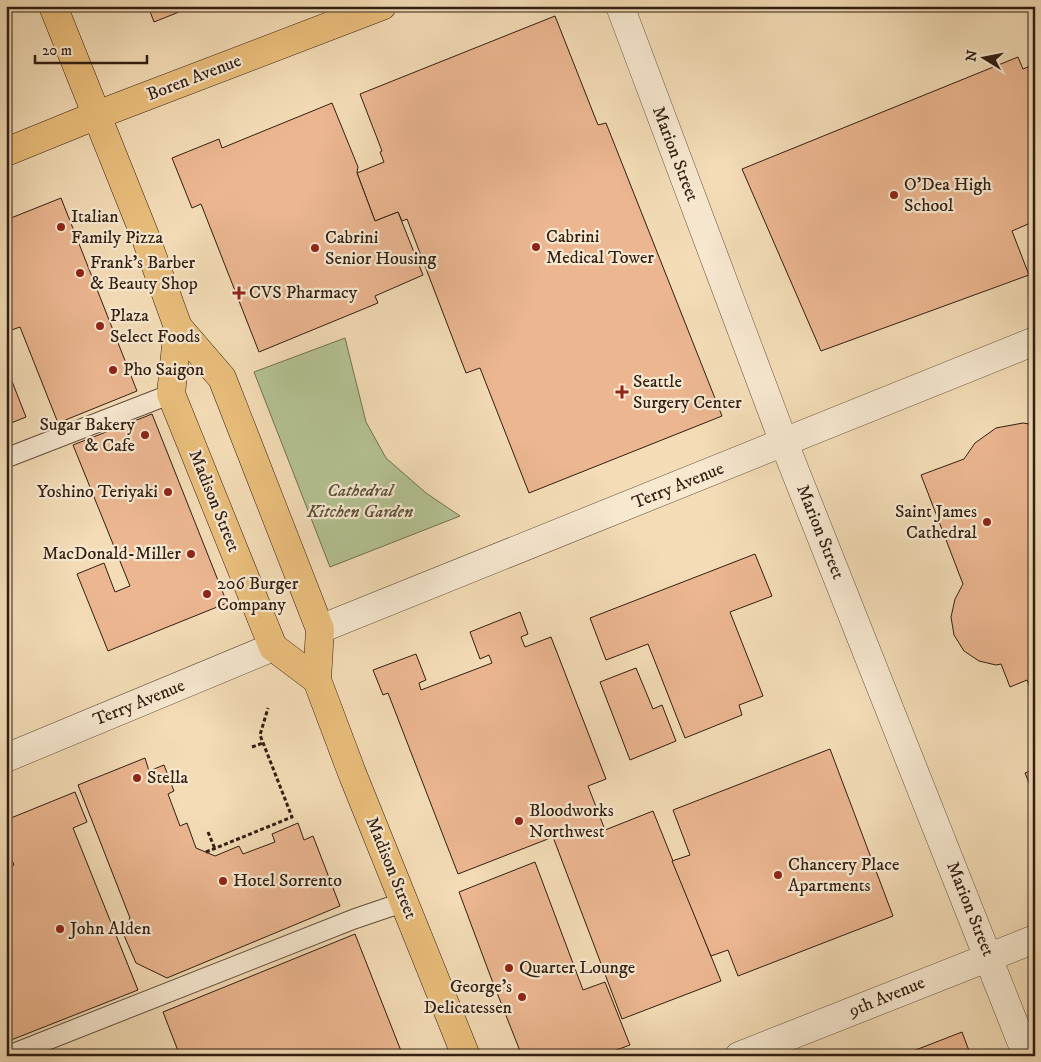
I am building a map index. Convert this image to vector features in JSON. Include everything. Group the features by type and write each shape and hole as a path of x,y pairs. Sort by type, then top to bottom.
{"main road":[{"name":"Madison Street","path":"53,6 178,327 222,378 320,629 317,680 466,1056"},
{"name":"Boren Avenue","path":"6,152 97,115 382,6"},
{"name":"Madison Street","path":"178,327 171,394 272,647"},
{"path":"272,647 317,680"}],"street":[{"name":"Marion Street","path":"620,6 784,443 1027,1056"},
{"name":"Terry Avenue","path":"320,629 1035,342"},
{"name":"Terry Avenue","path":"6,758 272,647"},
{"name":"9th Avenue","path":"739,1056 1035,939"}],"lane":[{"path":"6,458 171,394"},
{"path":"7,1056 345,923 404,902"}],"path":[{"path":"206,852 292,816 260,735 268,708"},
{"path":"252,747 263,743"},
{"path":"208,832 215,849"}],"green space":[{"name":"Cathedral Kitchen Garden","path":"345,338 366,422 386,458 426,493 460,516 330,567 254,372"}],"building":[{"path":"148,6 194,6 154,22"},
{"name":"Cabrini Medical Tower","path":"555,16 598,125 606,123 722,416 529,493 480,368 466,373 407,219 402,221 398,212 375,221 357,173 384,162 380,152 382,151 360,94"},
{"name":"O'Dea High School","path":"1018,57 1023,69 1035,64 1035,221 1012,231 1029,275 821,351 742,169"},
{"name":"Cabrini Senior Housing","path":"332,103 358,167 357,173 375,221 398,212 423,275 375,296 378,303 259,352 201,204 192,208 172,158 219,139 222,148"},
{"path":"61,198 137,391 58,423 20,327 6,332 6,220"},
{"path":"6,366 26,417 6,425"},
{"path":"152,414 227,603 108,651 77,574 104,563 115,592 130,586 73,445"},
{"name":"Saint James Cathedral","path":"1023,423 1035,425 1035,701 1027,680 1010,687 1001,664 996,665 979,661 964,651 954,635 951,617 955,599 963,584 921,475 964,459 975,443 996,428"},
{"path":"755,554 772,596 730,612 763,696 739,705 742,715 685,738 648,644 606,660 590,618"},
{"name":"Bloodworks Northwest","path":"520,612 528,634 521,637 525,647 551,637 606,779 588,786 605,830 653,811 721,981 622,1019 553,837 458,874 388,693 383,695 373,670 416,654 426,680 419,683 421,690 492,663 489,655 480,659 470,632"},
{"path":"636,668 653,709 662,705 676,741 630,760 600,682"},
{"name":"Chancery Place Apartments","path":"830,749 893,916 738,976 728,950 711,956 672,861 690,855 673,810"},
{"name":"Hotel Sorrento","path":"145,758 149,771 164,765 174,791 168,794 180,826 187,823 196,848 215,856 239,846 243,854 275,842 272,834 298,823 304,840 313,836 340,906 167,978 136,963 123,933 130,918 78,785"},
{"path":"1035,769 1035,797 1025,773"},
{"name":"John Alden","path":"75,792 87,822 73,828 138,990 6,1042 6,868 14,865 6,847 6,820"},
{"path":"535,862 583,990 605,982 630,1045 608,1053 609,1056 522,1056 490,975 459,892"},
{"path":"355,934 403,1056 180,1056 163,1012"},
{"path":"962,1032 971,1056 900,1056"}],"place":[{"name":"O'Dea High School","path":"894,195"},
{"name":"Italian Family Pizza","path":"61,227"},
{"name":"Cabrini Medical Tower","path":"536,247"},
{"name":"Cabrini Senior Housing","path":"315,248"},
{"name":"Frank's Barber & Beauty Shop","path":"80,273"},
{"name":"CVS Pharmacy","path":"239,293"},
{"name":"Plaza Select Foods","path":"100,326"},
{"name":"Pho Saigon","path":"113,370"},
{"name":"Seattle Surgery Center","path":"622,392"},
{"name":"Sugar Bakery & Cafe","path":"145,435"},
{"name":"Yoshino Teriyaki","path":"168,492"},
{"name":"Saint James Cathedral","path":"987,522"},
{"name":"MacDonald-Miller","path":"191,554"},
{"name":"206 Burger Company","path":"207,594"},
{"name":"Stella","path":"137,778"},
{"name":"Bloodworks Northwest","path":"519,821"},
{"name":"Chancery Place Apartments","path":"778,875"},
{"name":"Hotel Sorrento","path":"223,881"},
{"name":"John Alden","path":"60,929"},
{"name":"Quarter Lounge","path":"509,968"},
{"name":"George's Delicatessen","path":"522,997"}]}
